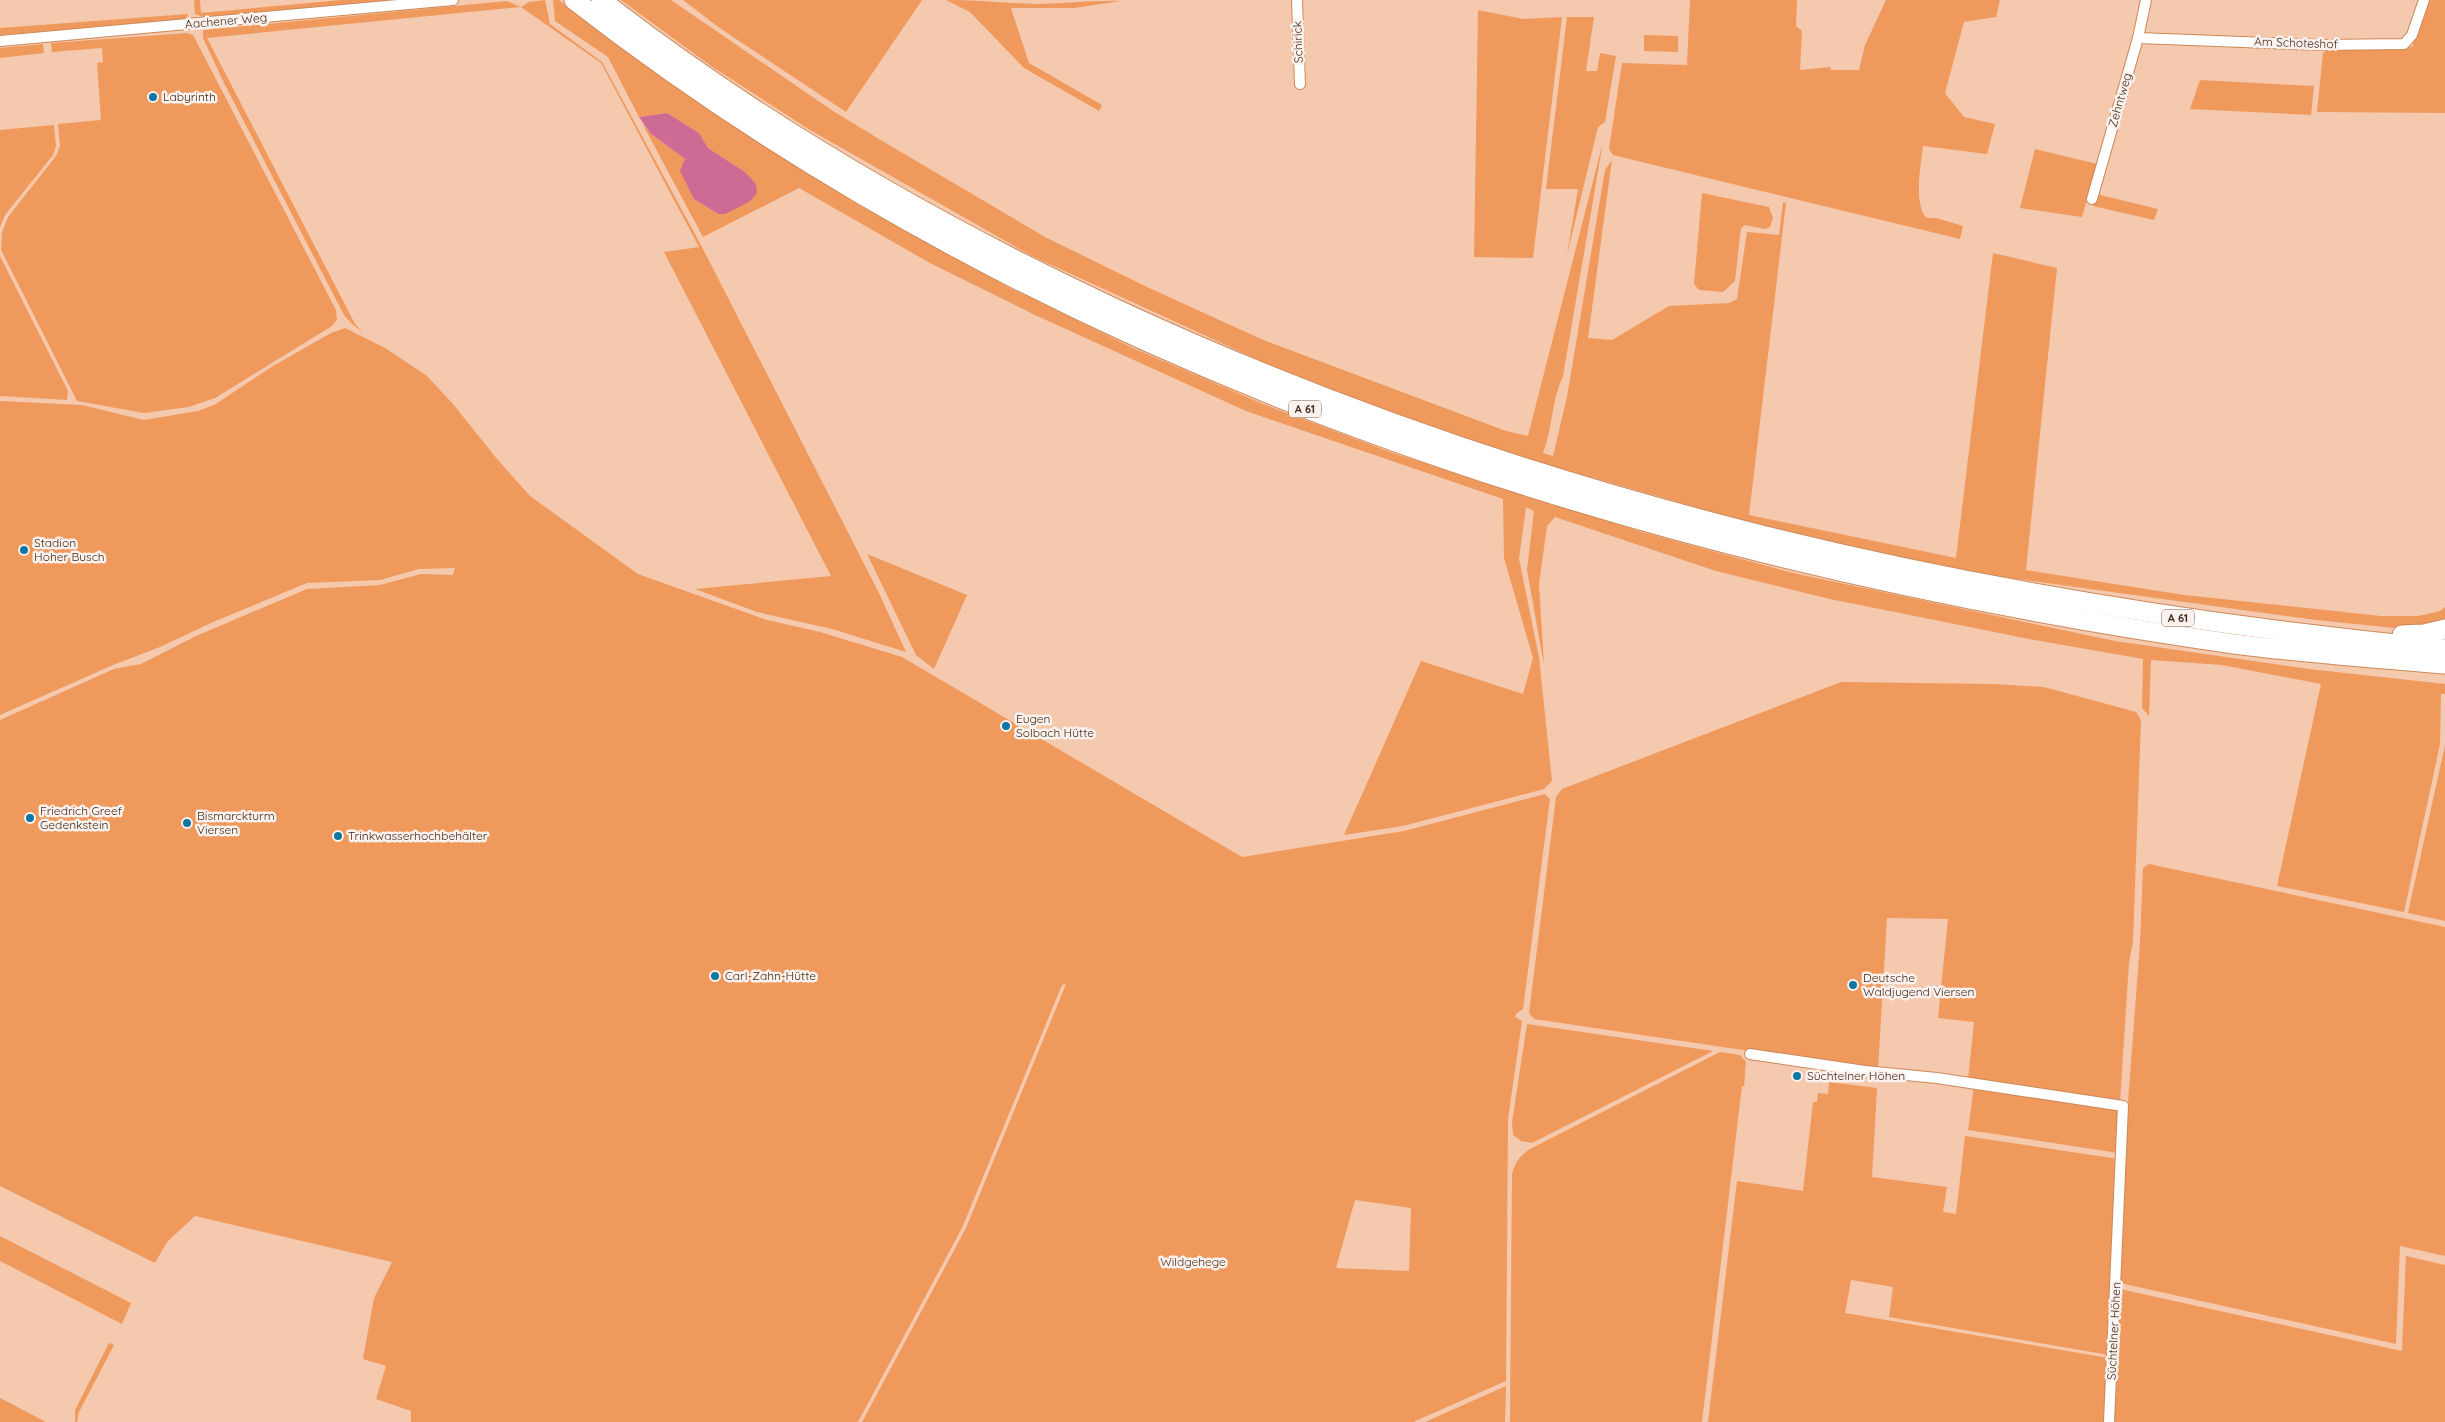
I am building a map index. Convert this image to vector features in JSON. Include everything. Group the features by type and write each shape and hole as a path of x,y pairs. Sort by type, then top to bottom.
{"highway":[{"name":"A 61","path":"574,0 603,9 808,142 968,235 1050,278 1200,348 1310,393 1410,430 1640,504 1868,562 2118,609 2310,636 2445,649"},
{"name":"A 61","path":"603,9 713,100 798,155 961,250 1041,292 1194,363 1306,409 1405,446 1654,525 1870,578 2088,621 2237,644 2338,656 2445,664"},
{"path":"2310,636 2371,633 2408,636 2445,629"},
{"path":"2338,656 2385,669 2445,677"}],"street":[{"name":"Aachener Weg","path":"0,41 452,0"},
{"name":"Schirick","path":"1297,0 1300,84"},
{"name":"Zehntweg","path":"2092,199 2138,38 2146,0"},
{"name":"Am Schoteshof","path":"2138,38 2322,45 2404,44 2412,35 2424,0"},
{"name":"Süchtelner Höhen","path":"1750,1054 1865,1071 1938,1078 2123,1106 2109,1422"}],"green space":[{"path":"194,0 200,0 201,13 341,0 403,0 207,18 195,14"},
{"path":"545,0 550,24 602,62 702,247 878,591 906,652 832,629 757,612 695,589 831,576 664,252 699,247 601,63 521,7 529,2"},
{"path":"553,0 559,0 725,121 858,205 1010,288 1135,349 1263,404 1393,453 1642,532 1793,573 2115,641 2309,669 2445,684 2445,694 2441,694 2440,744 2404,912 2277,886 2321,684 2222,665 2151,660 2149,716 2142,708 2143,659 2029,639 1830,599 1716,571 1555,517 1547,526 1539,584 1544,665 1527,570 1534,511 1526,507 1519,559 1539,657 1552,781 1544,789 1403,826 1344,835 1421,661 1523,694 1533,658 1504,558 1503,499 1246,411 1035,315 930,263 799,188 703,237 642,123 651,134 685,159 694,199 718,214 745,172 708,148 699,133 667,113 639,117 608,57 555,21"},
{"path":"621,0 671,0 833,111 884,142 1045,237 1147,287 1261,339 1506,431 1528,436 1603,142 1563,376 1556,395 1549,434 1543,453 1553,456 1567,397 1605,170 1612,160 1588,338 1612,340 1669,306 1729,303 1737,299 1747,232 1779,235 1783,202 1786,203 1749,515 1956,558 1993,253 2057,268 2026,570 2184,595 2381,616 2418,616 2440,611 2445,607 2445,620 2421,628 2395,628 2316,620 1995,576 1881,553 1738,519 1449,437 1278,369 1032,256 810,130 711,66"},
{"path":"683,0 922,0 846,112 721,29"},
{"path":"946,0 1036,4 1121,1 1074,8 1011,8 1029,63 1102,105 1099,111 1024,68 970,12"},
{"path":"1690,0 1797,0 1796,26 1802,31 1800,70 1830,67 1831,70 1859,70 1865,45 1886,0 2000,0 1996,17 1964,22 1945,93 1964,117 1995,124 1987,154 1923,146 1919,195 1923,212 1927,218 1936,218 1963,226 1960,239 1613,155 1609,149 1622,63 1687,65"},
{"path":"2428,0 2445,0 2445,113 2317,112 2323,53 2329,48 2412,47"},
{"path":"507,1 521,7 207,38 355,324 363,332 344,315 224,83 203,38 203,30"},
{"path":"1478,10 1523,19 1562,17 1533,258 1474,257"},
{"path":"188,14 187,20 0,35 0,28"},
{"path":"1567,17 1594,17 1586,71 1597,71 1600,53 1616,56 1605,122 1598,127 1567,255 1578,189 1546,189"},
{"path":"187,33 193,35 336,310 337,320 332,326 215,398 189,407 144,413 77,401 1,250 2,232 8,217 56,156 60,146 58,124 101,120 97,63 103,62 102,48 52,52 51,43"},
{"path":"1644,35 1678,36 1678,52 1644,51"},
{"path":"43,44 44,53 0,58 0,48"},
{"path":"2200,80 2314,86 2311,115 2190,109"},
{"path":"54,125 56,146 53,155 5,215 0,227 0,130"},
{"path":"2035,149 2097,164 2082,217 2020,208"},
{"path":"1702,193 1769,207 1773,218 1770,227 1765,229 1745,225 1741,228 1735,281 1723,292 1699,290 1694,284"},
{"path":"2096,194 2158,209 2154,220 2093,206"},
{"path":"0,256 68,391 67,400 0,396"},
{"name":"Wildgehege","path":"345,328 385,348 427,376 530,496 638,574 767,620 820,632 902,657 1242,857 1404,831 1545,794 1550,799 1523,1009 1515,1017 1522,1021 1508,1119 1506,1381 1413,1422 862,1422 966,1228 1066,984 1062,985 962,1228 858,1422 411,1422 411,1411 376,1399 386,1366 363,1359 374,1298 392,1262 195,1216 167,1242 155,1263 0,1186 0,720 114,669 141,664 196,636 307,589 380,585 421,574 453,575 455,568 419,569 380,580 307,583 0,715 0,401 82,405 144,420 198,411 214,405 273,366 331,333","holes":["1355,1200 1411,1208 1409,1271 1336,1268"]},
{"path":"867,554 967,595 934,669 916,655"},
{"path":"1841,682 1993,684 2044,687 2136,712 2141,720 2133,941 2129,963 2120,1102 1968,1080 1974,1022 1938,1018 1948,919 1887,918 1878,1070 1534,1019 1529,1013 1556,797 1562,789"},
{"path":"2445,745 2445,921 2408,913"},
{"path":"2149,864 2445,927 2445,1256 2400,1246 2396,1344 2120,1283 2128,1102 2140,943 2143,868"},
{"path":"1527,1024 1713,1051 1532,1143 1521,1141 1513,1135 1512,1122"},
{"path":"1720,1052 1740,1055 1746,1062 1702,1422 1510,1422 1512,1174 1516,1163 1530,1149"},
{"path":"1829,1082 1877,1088 1872,1177 1947,1187 1943,1212 1956,1214 1965,1136 2118,1159 2109,1355 1889,1317 1893,1287 1851,1280 1845,1313 2109,1358 2105,1422 1708,1422 1737,1181 1803,1191 1813,1102 1817,1102 1818,1093 1828,1094"},
{"path":"1974,1086 2114,1106 2120,1113 2118,1153 1968,1130"},
{"path":"0,1236 131,1303 122,1324 0,1261"},
{"path":"2406,1256 2445,1265 2445,1422 2114,1422 2120,1289 2402,1351"},
{"path":"109,1343 114,1345 79,1412 77,1422 75,1422 75,1410"},
{"path":"1506,1386 1505,1422 1425,1422"},
{"path":"0,1398 46,1422 0,1422"}],"shaded area":[{"path":"667,113 699,133 708,148 745,172 756,184 757,193 749,202 725,214 718,214 694,199 680,171 685,159 651,134 639,117"}],"place":[{"name":"Labyrinth","path":"153,97"},
{"name":"Stadion Hoher Busch","path":"24,550"},
{"name":"Eugen Solbach Hütte","path":"1006,726"},
{"name":"Friedrich Greef Gedenkstein","path":"30,818"},
{"name":"Bismarckturm Viersen","path":"187,823"},
{"name":"Trinkwasserhochbehälter","path":"338,836"},
{"name":"Carl-Zahn-Hütte","path":"715,976"},
{"name":"Deutsche Waldjugend Viersen","path":"1853,985"},
{"name":"Süchtelner Höhen","path":"1797,1076"}]}
